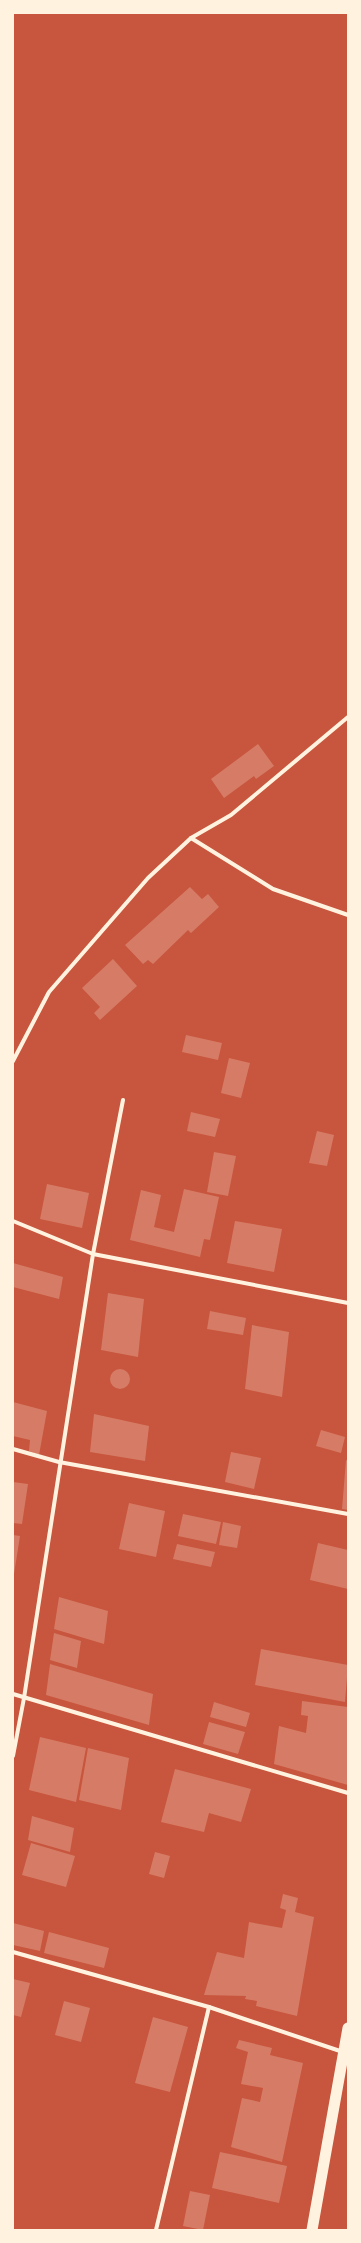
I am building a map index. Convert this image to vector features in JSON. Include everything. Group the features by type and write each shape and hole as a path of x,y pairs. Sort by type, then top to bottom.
{"highway":[{"path":"312,2230 348,2028"}],"street":[{"path":"13,1061 49,992 148,878 191,838 230,814 348,717"},
{"path":"191,838 273,889 348,916"},
{"path":"13,1756 24,1698 92,1254 123,1100"},
{"path":"13,1221 92,1254 348,1303"},
{"path":"13,1449 60,1462 348,1514"},
{"path":"13,1694 348,1794"},
{"path":"13,1952 209,2007 344,2052"},
{"path":"156,2230 209,2007"}],"building":[{"path":"258,744 274,766 256,779 254,776 224,798 211,779"},
{"path":"190,887 202,899 208,894 219,907 191,933 188,930 153,964 148,960 143,964 125,945"},
{"path":"113,959 137,986 100,1020 94,1013 100,1007 82,988"},
{"path":"186,1035 222,1043 218,1060 182,1052"},
{"path":"229,1058 250,1063 241,1098 221,1093"},
{"path":"191,1112 220,1119 215,1137 187,1131"},
{"path":"317,1131 334,1135 327,1166 309,1163"},
{"path":"214,1152 236,1156 228,1196 207,1192"},
{"path":"47,1184 89,1193 82,1228 40,1219"},
{"path":"184,1189 219,1197 210,1240 204,1239 200,1257 130,1240 141,1190 161,1195 154,1227 174,1232"},
{"path":"235,1221 282,1229 274,1272 227,1263"},
{"path":"13,1263 63,1277 59,1299 13,1287"},
{"path":"108,1293 144,1299 138,1357 101,1350"},
{"path":"210,1311 246,1318 243,1335 207,1329"},
{"path":"252,1325 289,1332 282,1397 245,1389"},
{"path":"116,1369 124,1369 130,1375 130,1383 124,1389 116,1389 110,1383 110,1375"},
{"path":"13,1402 47,1411 39,1455 29,1451 30,1440 13,1436"},
{"path":"94,1414 149,1426 145,1461 90,1452"},
{"path":"321,1430 345,1437 341,1453 316,1446"},
{"path":"231,1452 261,1458 254,1489 225,1482"},
{"path":"346,1460 348,1461 348,1510 342,1509"},
{"path":"13,1482 28,1484 22,1524 13,1523"},
{"path":"129,1503 165,1511 156,1557 119,1549"},
{"path":"183,1514 221,1522 216,1544 178,1536"},
{"path":"223,1522 241,1526 237,1548 219,1545"},
{"path":"13,1535 20,1536 14,1574 13,1574"},
{"path":"318,1543 348,1550 348,1589 310,1580"},
{"path":"177,1544 215,1552 211,1567 173,1559"},
{"path":"59,1597 108,1611 104,1644 54,1629"},
{"path":"54,1633 81,1641 77,1668 50,1660"},
{"path":"261,1649 348,1665 345,1702 255,1685"},
{"path":"50,1664 153,1694 149,1725 46,1695"},
{"path":"302,1701 348,1707 348,1785 274,1764 279,1726 306,1733 308,1716 301,1715"},
{"path":"214,1702 250,1713 246,1727 210,1717"},
{"path":"209,1722 245,1732 238,1754 203,1744"},
{"path":"40,1737 86,1748 76,1802 29,1790"},
{"path":"88,1748 129,1758 121,1810 79,1800"},
{"path":"175,1769 251,1789 241,1822 209,1813 204,1832 161,1822"},
{"path":"32,1816 74,1828 70,1852 28,1840"},
{"path":"31,1843 75,1856 66,1887 22,1875"},
{"path":"155,1852 170,1856 164,1878 149,1874"},
{"path":"283,1894 298,1898 295,1912 314,1917 297,2016 256,2006 257,2001 245,1999 246,1996 204,1995 217,1952 244,1958 249,1922 282,1928 286,1910 280,1908"},
{"path":"13,1923 44,1931 40,1951 13,1945"},
{"path":"49,1932 109,1948 104,1968 44,1953"},
{"path":"13,1979 30,1983 21,2017 13,2015"},
{"path":"64,2001 90,2008 81,2042 55,2035"},
{"path":"153,2017 188,2027 170,2092 135,2083"},
{"path":"239,2040 272,2048 270,2055 303,2063 282,2162 231,2147 242,2098 260,2102 263,2088 241,2084 248,2052 236,2048"},
{"path":"220,2152 287,2166 279,2203 212,2188"},
{"path":"190,2191 210,2195 203,2230 183,2226"}]}
